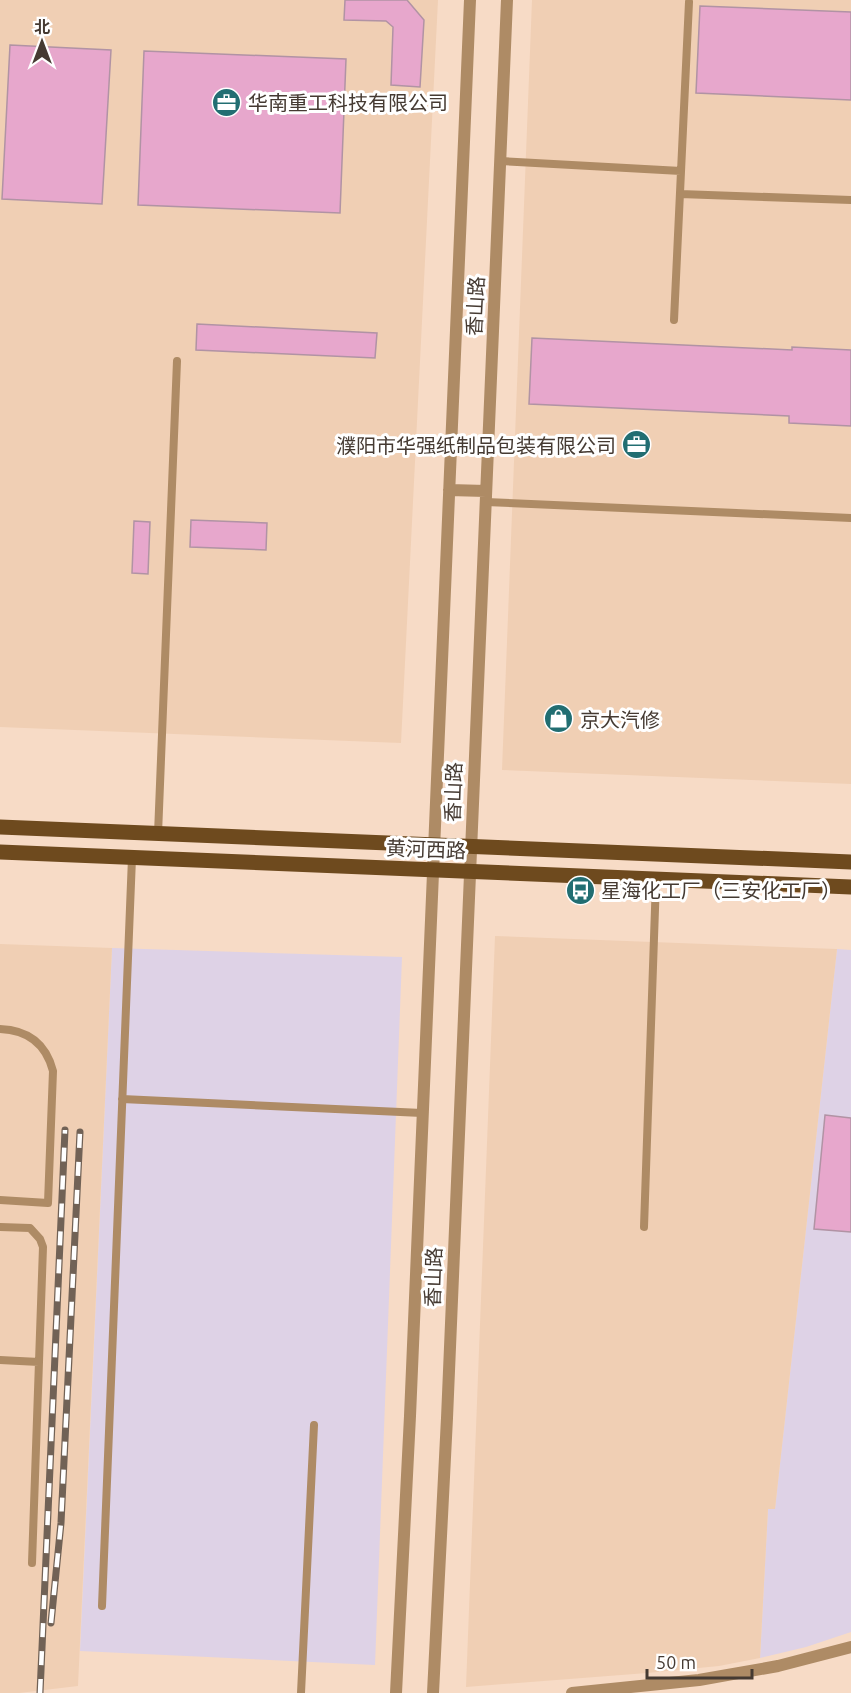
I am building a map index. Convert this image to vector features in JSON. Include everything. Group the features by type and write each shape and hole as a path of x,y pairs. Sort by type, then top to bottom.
{"main road":[{"name":"黄河西路","path":"0,827 851,862"},
{"name":"黄河西路","path":"0,852 851,887"}],"street":[{"name":"香山路","path":"396,1693 470,0"},
{"name":"香山路","path":"433,1693 448,1406 507,0"},
{"path":"449,490 486,497"},
{"path":"572,1693 699,1680 778,1666 851,1647"}],"lane":[{"path":"674,320 689,2"},
{"path":"501,160 681,171"},
{"path":"680,194 851,200"},
{"path":"158,834 177,361"},
{"path":"486,497 851,518"},
{"path":"102,1606 132,858"},
{"path":"644,1227 656,880"},
{"path":"0,1029 15,1029 28,1036 49,1057 53,1071 48,1203 0,1200"},
{"path":"122,1099 422,1113"},
{"path":"0,1227 30,1228 40,1239 43,1247 32,1563"},
{"path":"0,1360 39,1362"},
{"path":"301,1693 314,1425"}],"shaded area":[{"path":"0,0 438,0 401,743 0,727"},
{"path":"532,0 851,0 851,784 502,770"},
{"path":"495,936 837,949 775,1509 768,1509 760,1658 719,1666 466,1687"},
{"path":"0,944 112,948 78,1686 19,1693 0,1693"},
{"path":"112,948 402,957 375,1665 80,1651"},
{"path":"837,949 851,950 851,1632 806,1647 760,1658 768,1509 775,1509"}],"building":[{"path":"345,0 407,0 424,20 420,87 391,85 393,27 386,21 344,20"},
{"path":"700,6 851,12 851,100 696,93"},
{"path":"10,45 111,50 102,204 2,199"},
{"path":"144,51 346,59 340,213 138,205"},
{"path":"197,324 377,333 375,358 196,350"},
{"path":"532,338 792,350 792,347 851,350 851,426 789,423 789,416 529,404"},
{"path":"191,520 267,523 266,550 190,547"},
{"path":"134,521 150,522 148,574 132,573"},
{"path":"825,1115 851,1118 851,1232 814,1229"}],"railway":[{"path":"40,1693 65,1130"},
{"path":"51,1623 61,1523 80,1132"}],"place":[{"name":"华南重工科技有限公司","path":"227,102"},
{"name":"濮阳市华强纸制品包装有限公司","path":"637,445"},
{"name":"京大汽修","path":"559,719"},
{"name":"星海化工厂（三安化工厂）","path":"580,890"}]}
